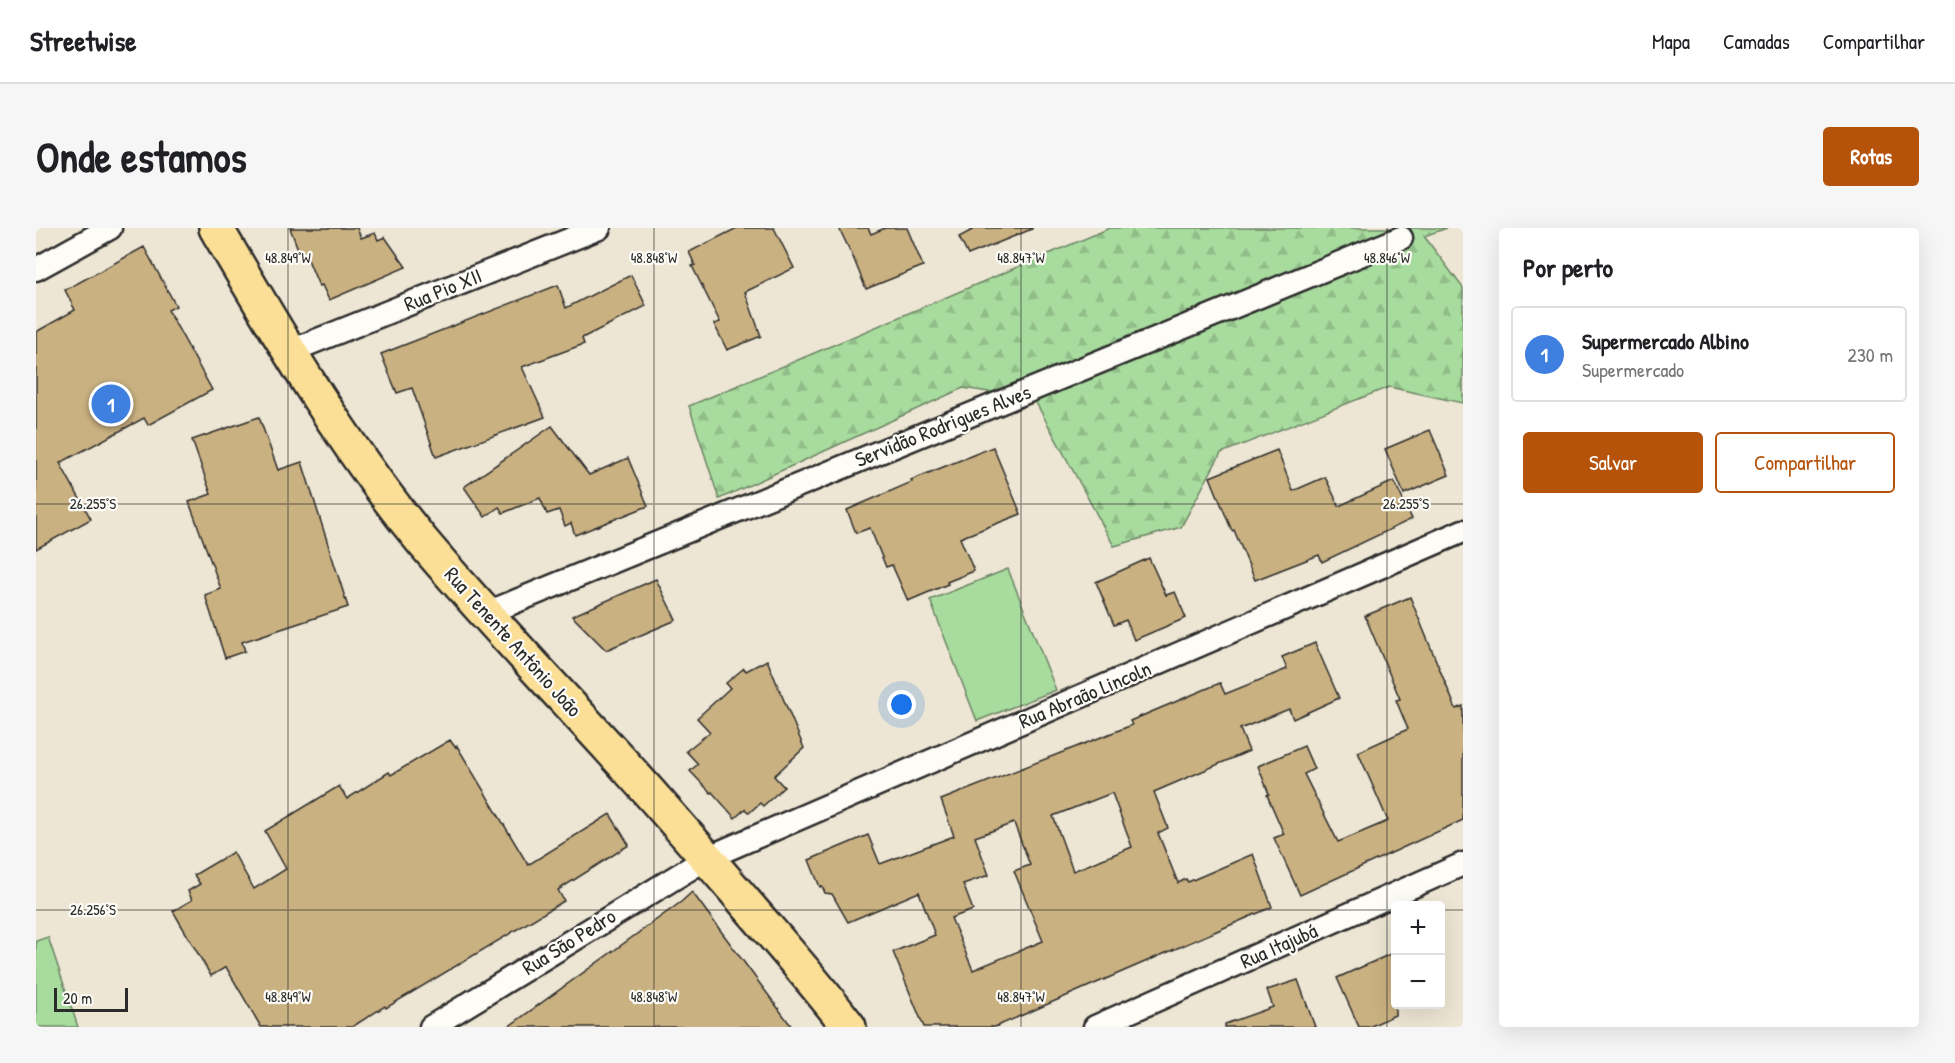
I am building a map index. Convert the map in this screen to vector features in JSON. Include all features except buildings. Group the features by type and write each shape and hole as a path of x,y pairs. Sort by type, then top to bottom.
{"main road":[{"name":"Rua Tenente Antônio João","path":"216,228 288,352 357,456 420,538 485,614 707,858 828,998 849,1027"}],"street":[{"path":"36,269 110,228"},
{"name":"Rua Pio XII","path":"288,352 599,228"},
{"name":"Servidão Rodrigues Alves","path":"485,614 1401,238"},
{"name":"Rua Abraão Lincoln","path":"707,858 1463,531"},
{"name":"Rua São Pedro","path":"431,1027 707,858"},
{"name":"Rua Itajubá","path":"1095,1027 1463,864"}],"green space":[{"path":"1110,228 1447,228 1424,236 1463,288 1463,403 1389,387 1221,453 1181,527 1114,546 1034,399 963,388 719,499 689,406"},
{"path":"1008,569 1056,690 977,721 930,600"},
{"path":"48,937 78,1027 36,1027 36,941"}],"place":[{"name":"Supermercado Albino","path":"111,404"}]}
